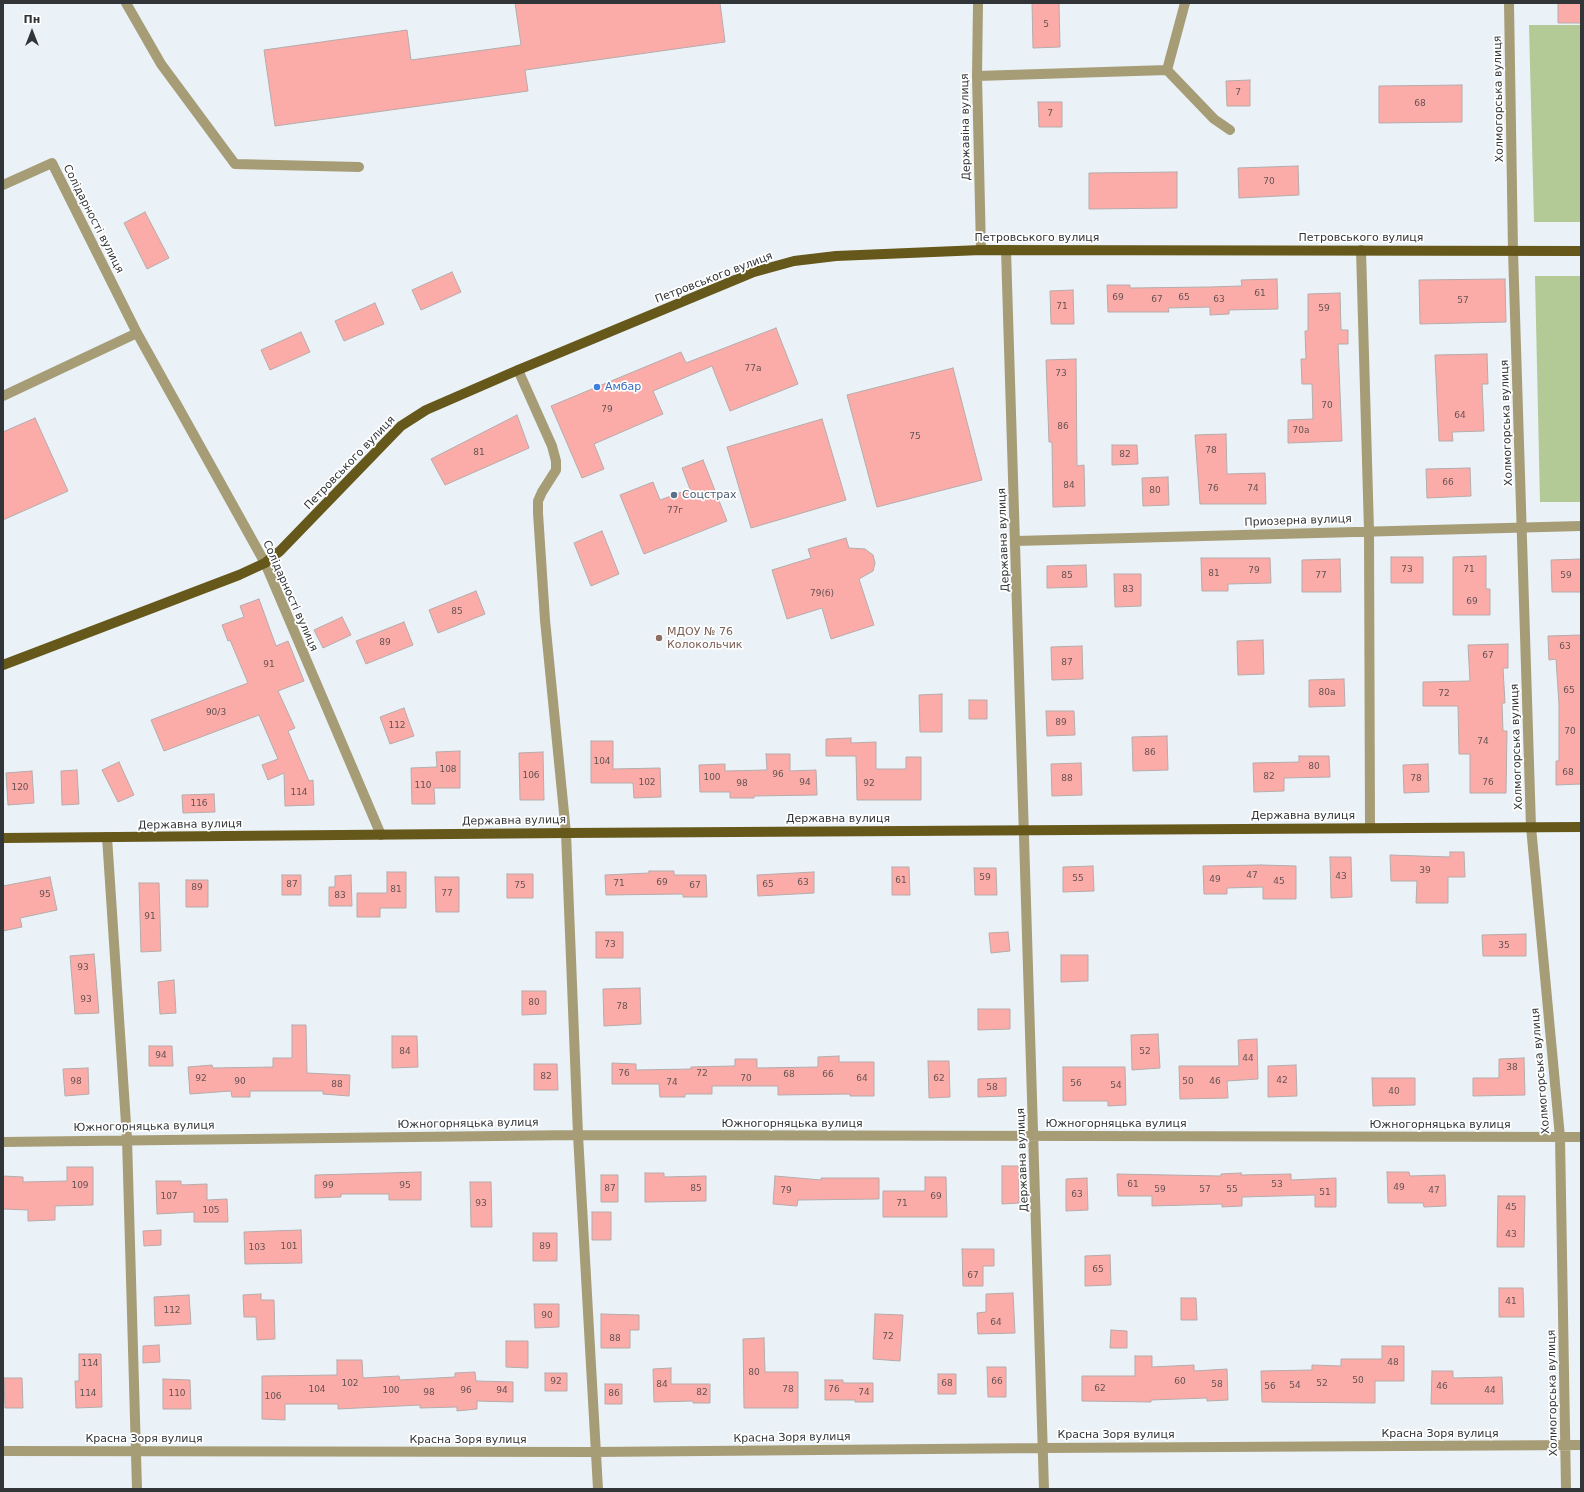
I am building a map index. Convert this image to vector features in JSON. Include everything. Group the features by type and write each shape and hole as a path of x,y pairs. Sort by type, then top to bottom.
{"main road":[{"name":"Петровського вулиця","path":"3,665 239,575 265,563 280,551 401,426 412,418 440,403 754,272 794,261 836,256 981,250 1581,251"},
{"name":"Державна вулиця","path":"3,838 1025,829 1581,827"}],"street":[{"path":"126,3 161,64 235,164 359,167"},
{"name":"Державіна вулиця","path":"978,3 977,76 981,250"},
{"path":"1167,70 1185,3"},
{"name":"Холмогорська вулиця","path":"1509,3 1513,251 1531,827 1560,1137 1566,1489"},
{"path":"977,76 1167,70 1214,119 1230,130"},
{"name":"Солідарності вулиця","path":"3,185 52,163 137,333 265,563 381,835"},
{"name":"Державна вулиця","path":"1006,250 1035,1136 1044,1489"},
{"path":"1361,250 1369,531 1370,828"},
{"path":"3,396 137,333"},
{"path":"518,370 552,446 556,461 556,470 538,501 538,513 545,620 566,833 578,1135 594,1452 598,1489"},
{"name":"Приозерна вулиця","path":"1016,541 1581,526"},
{"path":"107,837 127,1139 138,1489"},
{"name":"Южногорняцька вулиця","path":"3,1142 127,1139 578,1135 1581,1137"},
{"name":"Красна Зоря вулиця","path":"3,1451 594,1452 1044,1448 1581,1446"}],"green space":[{"path":"1529,25 1581,25 1581,222 1534,222"},
{"path":"1535,276 1581,276 1581,502 1540,502"}],"building":[{"path":"515,3 720,3 725,42 525,70 528,91 275,126 264,50 407,30 411,60 521,45"},
{"path":"1032,3 1059,3 1060,47 1033,48"},
{"path":"1558,3 1581,3 1581,23 1558,23"},
{"path":"1250,80 1250,106 1227,106 1226,81"},
{"path":"1462,85 1462,122 1379,123 1379,86"},
{"path":"1038,102 1062,102 1062,127 1039,127"},
{"path":"1298,166 1299,195 1239,198 1238,168"},
{"path":"1177,172 1177,208 1089,209 1089,173"},
{"path":"145,212 169,258 147,269 124,223"},
{"path":"452,272 461,292 421,310 412,290"},
{"path":"1277,279 1278,309 1229,310 1229,314 1210,315 1210,307 1168,308 1169,312 1108,312 1107,285 1130,285 1130,288 1242,286 1241,280"},
{"path":"1505,279 1506,322 1420,324 1419,280"},
{"path":"1073,290 1074,324 1051,324 1050,291"},
{"path":"1340,293 1341,330 1348,330 1348,344 1338,344 1342,441 1288,443 1288,420 1313,419 1312,384 1302,384 1301,359 1306,359 1305,331 1308,331 1308,294"},
{"path":"375,303 384,324 344,341 335,321"},
{"path":"776,328 798,384 730,411 712,366 653,391 663,414 594,444 604,469 582,478 551,406 681,352 686,363"},
{"path":"301,332 310,352 270,370 261,350"},
{"path":"1487,354 1488,384 1482,384 1484,431 1452,432 1453,441 1439,441 1435,355"},
{"path":"1076,359 1077,466 1084,465 1085,506 1053,507 1052,442 1049,442 1046,360"},
{"path":"953,368 982,480 877,507 847,395"},
{"path":"517,415 529,448 445,485 431,459"},
{"path":"35,418 68,491 3,520 3,432"},
{"path":"822,419 846,500 751,528 727,447"},
{"path":"1226,434 1227,474 1265,473 1266,504 1200,504 1195,435"},
{"path":"1112,445 1137,445 1138,464 1112,465"},
{"path":"703,460 727,521 644,554 620,495 653,482 660,500 690,489 682,468"},
{"path":"1470,468 1471,496 1427,498 1426,469"},
{"path":"1168,477 1169,505 1143,506 1142,478"},
{"path":"602,531 619,574 591,586 574,543"},
{"path":"846,538 849,548 865,549 873,555 875,563 873,571 859,579 874,625 831,639 822,608 787,619 772,570 811,558 808,549"},
{"path":"1486,556 1486,589 1490,589 1490,615 1453,615 1453,557"},
{"path":"1391,557 1423,557 1423,583 1391,583"},
{"path":"1201,558 1270,558 1271,583 1228,584 1228,591 1202,591"},
{"path":"1340,559 1341,592 1302,592 1302,560"},
{"path":"1581,559 1581,592 1552,592 1551,560"},
{"path":"1086,565 1087,587 1047,588 1047,566"},
{"path":"1114,574 1141,574 1141,606 1115,607"},
{"path":"476,591 485,614 438,633 429,610"},
{"path":"259,599 276,646 288,641 304,681 278,691 295,728 288,731 309,781 313,780 314,805 285,806 284,773 268,780 262,765 278,759 259,715 164,751 151,720 248,683 222,625 244,617 240,606"},
{"path":"342,617 351,635 323,648 314,630"},
{"path":"404,622 413,645 366,664 356,641"},
{"path":"1581,635 1581,784 1556,785 1556,761 1559,761 1559,704 1556,659 1549,660 1548,636"},
{"path":"1263,640 1264,674 1238,675 1237,641"},
{"path":"1508,644 1508,668 1503,668 1505,703 1502,703 1503,731 1507,731 1506,793 1470,793 1470,754 1459,754 1458,706 1423,706 1423,682 1470,681 1468,645"},
{"path":"1082,646 1083,679 1052,680 1051,647"},
{"path":"1344,679 1345,706 1309,707 1309,680"},
{"path":"942,694 942,732 920,732 919,695"},
{"path":"969,700 987,700 987,719 969,719"},
{"path":"404,708 414,736 390,744 380,717"},
{"path":"1046,711 1074,711 1075,735 1047,736"},
{"path":"1167,736 1168,770 1133,771 1132,737"},
{"path":"851,738 851,743 876,742 876,769 906,769 906,757 921,757 921,800 857,800 856,756 826,756 826,739"},
{"path":"591,741 613,741 613,769 660,768 661,797 634,798 633,783 591,783"},
{"path":"460,751 460,788 434,788 435,804 412,804 411,768 437,767 436,752"},
{"path":"543,752 544,800 520,800 519,753"},
{"path":"766,754 790,754 790,771 816,770 817,795 730,798 730,792 700,792 699,765 725,764 725,771 767,770"},
{"path":"1299,756 1329,756 1330,777 1284,778 1284,791 1254,792 1253,763 1299,762"},
{"path":"119,762 134,795 118,802 102,770"},
{"path":"1081,763 1082,795 1052,796 1051,764"},
{"path":"1428,764 1429,792 1404,793 1403,765"},
{"path":"77,770 79,804 62,805 61,771"},
{"path":"32,771 34,803 8,805 6,773"},
{"path":"214,794 215,812 183,813 182,795"},
{"path":"1450,852 1464,852 1465,877 1448,877 1448,903 1416,903 1417,881 1391,881 1390,855 1450,857"},
{"path":"1330,857 1351,857 1352,897 1331,898"},
{"path":"1093,866 1094,891 1063,892 1063,867"},
{"path":"1203,866 1296,866 1296,899 1263,899 1263,887 1227,888 1227,894 1204,894"},
{"path":"892,867 909,867 910,895 892,895"},
{"path":"974,868 996,868 997,895 975,895"},
{"path":"649,871 674,871 674,875 706,875 707,897 683,897 683,894 606,895 605,875 649,873"},
{"path":"387,872 406,872 406,908 380,908 380,917 357,917 357,893 387,893"},
{"path":"814,872 814,893 758,896 757,875"},
{"path":"507,874 533,874 533,898 507,898"},
{"path":"282,875 301,875 301,895 282,895"},
{"path":"351,875 352,906 329,906 329,887 335,887 335,876"},
{"path":"50,877 57,910 20,918 22,927 3,931 3,886"},
{"path":"435,877 459,877 459,912 436,912"},
{"path":"186,880 208,880 208,907 186,907"},
{"path":"139,883 159,883 161,951 141,952"},
{"path":"596,932 623,932 623,958 596,958"},
{"path":"1008,932 1010,951 991,953 989,933"},
{"path":"1526,934 1526,956 1483,956 1482,935"},
{"path":"94,954 99,1013 75,1014 70,956"},
{"path":"1061,955 1088,955 1088,981 1061,982"},
{"path":"174,980 176,1013 160,1014 158,982"},
{"path":"640,988 641,1024 604,1026 603,989"},
{"path":"522,991 546,991 546,1014 522,1015"},
{"path":"978,1009 1010,1009 1010,1029 978,1030"},
{"path":"292,1025 306,1025 307,1073 350,1075 349,1096 323,1094 323,1091 250,1091 250,1097 232,1097 231,1091 190,1094 188,1067 212,1065 213,1068 273,1067 273,1058 292,1058"},
{"path":"1158,1034 1160,1068 1132,1070 1131,1035"},
{"path":"392,1036 417,1036 418,1067 392,1068"},
{"path":"1257,1039 1258,1079 1227,1081 1228,1098 1180,1099 1179,1066 1239,1066 1238,1040"},
{"path":"149,1046 172,1046 173,1066 149,1066"},
{"path":"839,1056 839,1062 874,1062 874,1096 850,1096 850,1094 778,1095 778,1086 712,1086 712,1094 685,1094 685,1097 660,1097 659,1084 612,1084 612,1063 636,1064 636,1070 691,1069 691,1067 735,1066 735,1059 757,1059 757,1068 818,1067 818,1057"},
{"path":"1524,1058 1525,1095 1473,1096 1473,1078 1499,1078 1499,1059"},
{"path":"928,1061 949,1061 950,1097 929,1098"},
{"path":"534,1064 557,1064 558,1090 534,1090"},
{"path":"1296,1065 1297,1096 1268,1097 1268,1066"},
{"path":"1063,1067 1125,1067 1126,1105 1108,1106 1108,1101 1063,1101"},
{"path":"88,1068 89,1094 65,1096 63,1069"},
{"path":"1006,1078 1006,1096 978,1097 978,1079"},
{"path":"1372,1078 1415,1078 1415,1105 1373,1106"},
{"path":"1002,1166 1019,1166 1019,1203 1002,1204"},
{"path":"67,1167 93,1167 93,1205 55,1206 55,1220 28,1221 28,1210 3,1209 3,1176 23,1177 23,1182 67,1181"},
{"path":"421,1172 421,1200 389,1200 389,1194 341,1194 341,1197 315,1198 315,1175"},
{"path":"1387,1172 1409,1172 1410,1176 1445,1175 1446,1206 1424,1207 1423,1203 1388,1203"},
{"path":"645,1173 664,1173 664,1177 706,1176 706,1201 645,1202"},
{"path":"1241,1173 1241,1175 1291,1174 1291,1180 1336,1178 1336,1207 1315,1207 1315,1195 1242,1197 1242,1206 1222,1207 1222,1204 1152,1206 1152,1196 1118,1196 1117,1174 1221,1176 1221,1174"},
{"path":"601,1175 618,1175 618,1202 601,1202"},
{"path":"775,1176 821,1180 821,1178 879,1178 879,1199 798,1200 797,1206 773,1204"},
{"path":"925,1177 946,1177 947,1217 883,1217 883,1191 925,1191"},
{"path":"1087,1178 1088,1210 1066,1211 1066,1179"},
{"path":"156,1181 181,1181 181,1185 207,1184 207,1200 227,1199 228,1222 194,1222 194,1212 157,1214"},
{"path":"470,1182 491,1182 492,1227 471,1227"},
{"path":"1498,1196 1525,1196 1524,1247 1497,1247"},
{"path":"592,1212 611,1212 611,1240 592,1240"},
{"path":"161,1230 161,1245 144,1246 143,1231"},
{"path":"301,1230 302,1263 245,1264 244,1232"},
{"path":"533,1233 557,1233 557,1261 533,1261"},
{"path":"962,1249 994,1249 994,1266 983,1266 983,1286 963,1286"},
{"path":"1110,1255 1111,1285 1085,1286 1085,1256"},
{"path":"1499,1288 1523,1288 1524,1317 1499,1317"},
{"path":"1013,1293 1015,1333 978,1334 977,1313 986,1312 986,1294"},
{"path":"261,1294 261,1300 274,1300 275,1339 257,1340 256,1317 244,1317 243,1295"},
{"path":"189,1295 191,1324 155,1326 154,1297"},
{"path":"1181,1298 1196,1298 1197,1320 1181,1320"},
{"path":"534,1304 559,1304 559,1327 535,1328"},
{"path":"601,1314 639,1315 639,1330 630,1330 630,1348 601,1348"},
{"path":"875,1314 903,1315 900,1361 873,1359"},
{"path":"1111,1330 1127,1331 1127,1348 1110,1348"},
{"path":"764,1338 765,1372 798,1372 798,1408 744,1408 743,1339"},
{"path":"506,1341 528,1341 528,1368 506,1367"},
{"path":"159,1345 160,1362 143,1363 143,1346"},
{"path":"1382,1346 1404,1346 1404,1381 1375,1381 1375,1403 1262,1402 1261,1371 1312,1370 1312,1365 1341,1366 1341,1359 1382,1359"},
{"path":"79,1354 101,1354 102,1407 76,1408 75,1381 79,1381"},
{"path":"1135,1356 1152,1356 1152,1367 1194,1365 1194,1371 1227,1369 1228,1400 1207,1401 1207,1398 1151,1400 1151,1402 1082,1401 1082,1376 1135,1376"},
{"path":"337,1360 362,1360 363,1378 399,1376 400,1380 455,1377 455,1373 475,1372 476,1381 513,1382 513,1402 477,1401 477,1409 457,1411 457,1407 420,1408 420,1405 338,1409 338,1404 285,1404 285,1420 262,1419 262,1376 337,1375"},
{"path":"987,1367 1006,1367 1006,1397 988,1397"},
{"path":"671,1368 671,1384 710,1384 710,1403 693,1403 693,1401 654,1402 653,1369"},
{"path":"1432,1371 1453,1371 1453,1378 1502,1377 1503,1404 1431,1404"},
{"path":"545,1373 567,1373 567,1391 545,1391"},
{"path":"938,1374 956,1374 956,1394 938,1394"},
{"path":"4,1378 22,1378 23,1408 5,1408"},
{"path":"163,1379 190,1380 191,1409 163,1409"},
{"path":"825,1380 843,1380 843,1383 873,1383 873,1402 855,1402 855,1400 825,1400"},
{"path":"605,1384 622,1384 622,1404 605,1404"}],"place":[{"name":"Амбар","path":"597,387"},
{"name":"Соцстрах","path":"674,495"},
{"name":"МДОУ № 76 Колокольчик","path":"659,638"}]}
